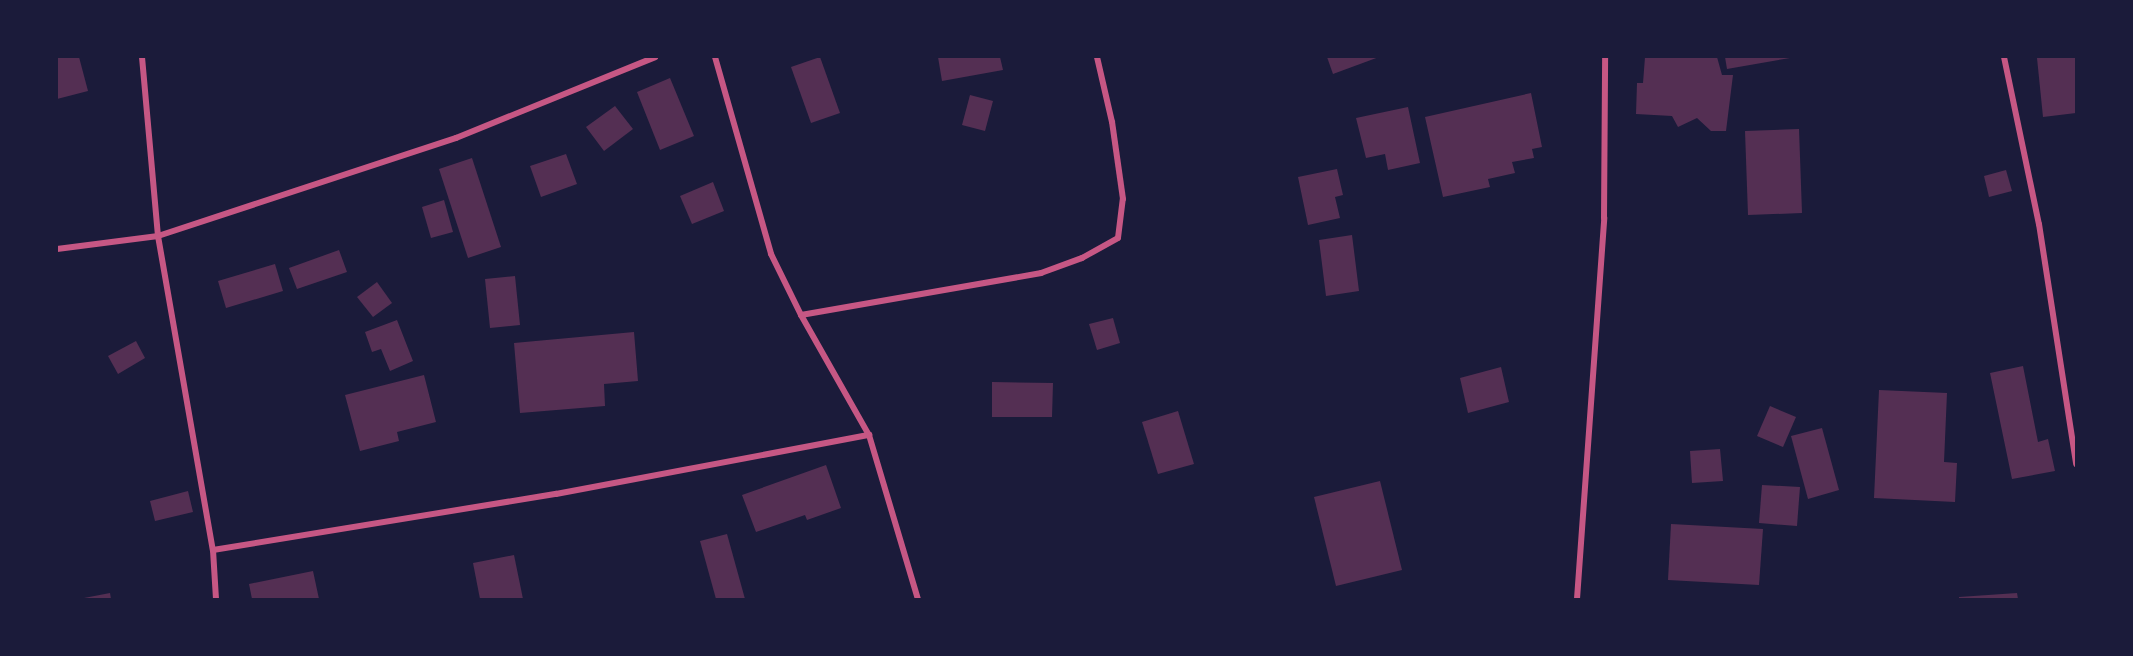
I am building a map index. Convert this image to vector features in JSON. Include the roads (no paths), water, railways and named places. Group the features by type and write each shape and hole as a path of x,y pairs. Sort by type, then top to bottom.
{"street":[{"path":"142,57 158,236 213,550 216,599"},
{"path":"57,249 158,236 456,138 655,57"},
{"path":"715,57 771,254 801,315 869,435 918,599"},
{"path":"801,315 1041,273 1082,258 1118,238 1123,199 1112,122 1097,57"},
{"path":"1578,599 1604,218 1605,57"},
{"path":"2004,57 2039,224 2076,464"},
{"path":"213,550 556,494 869,435"}]}
